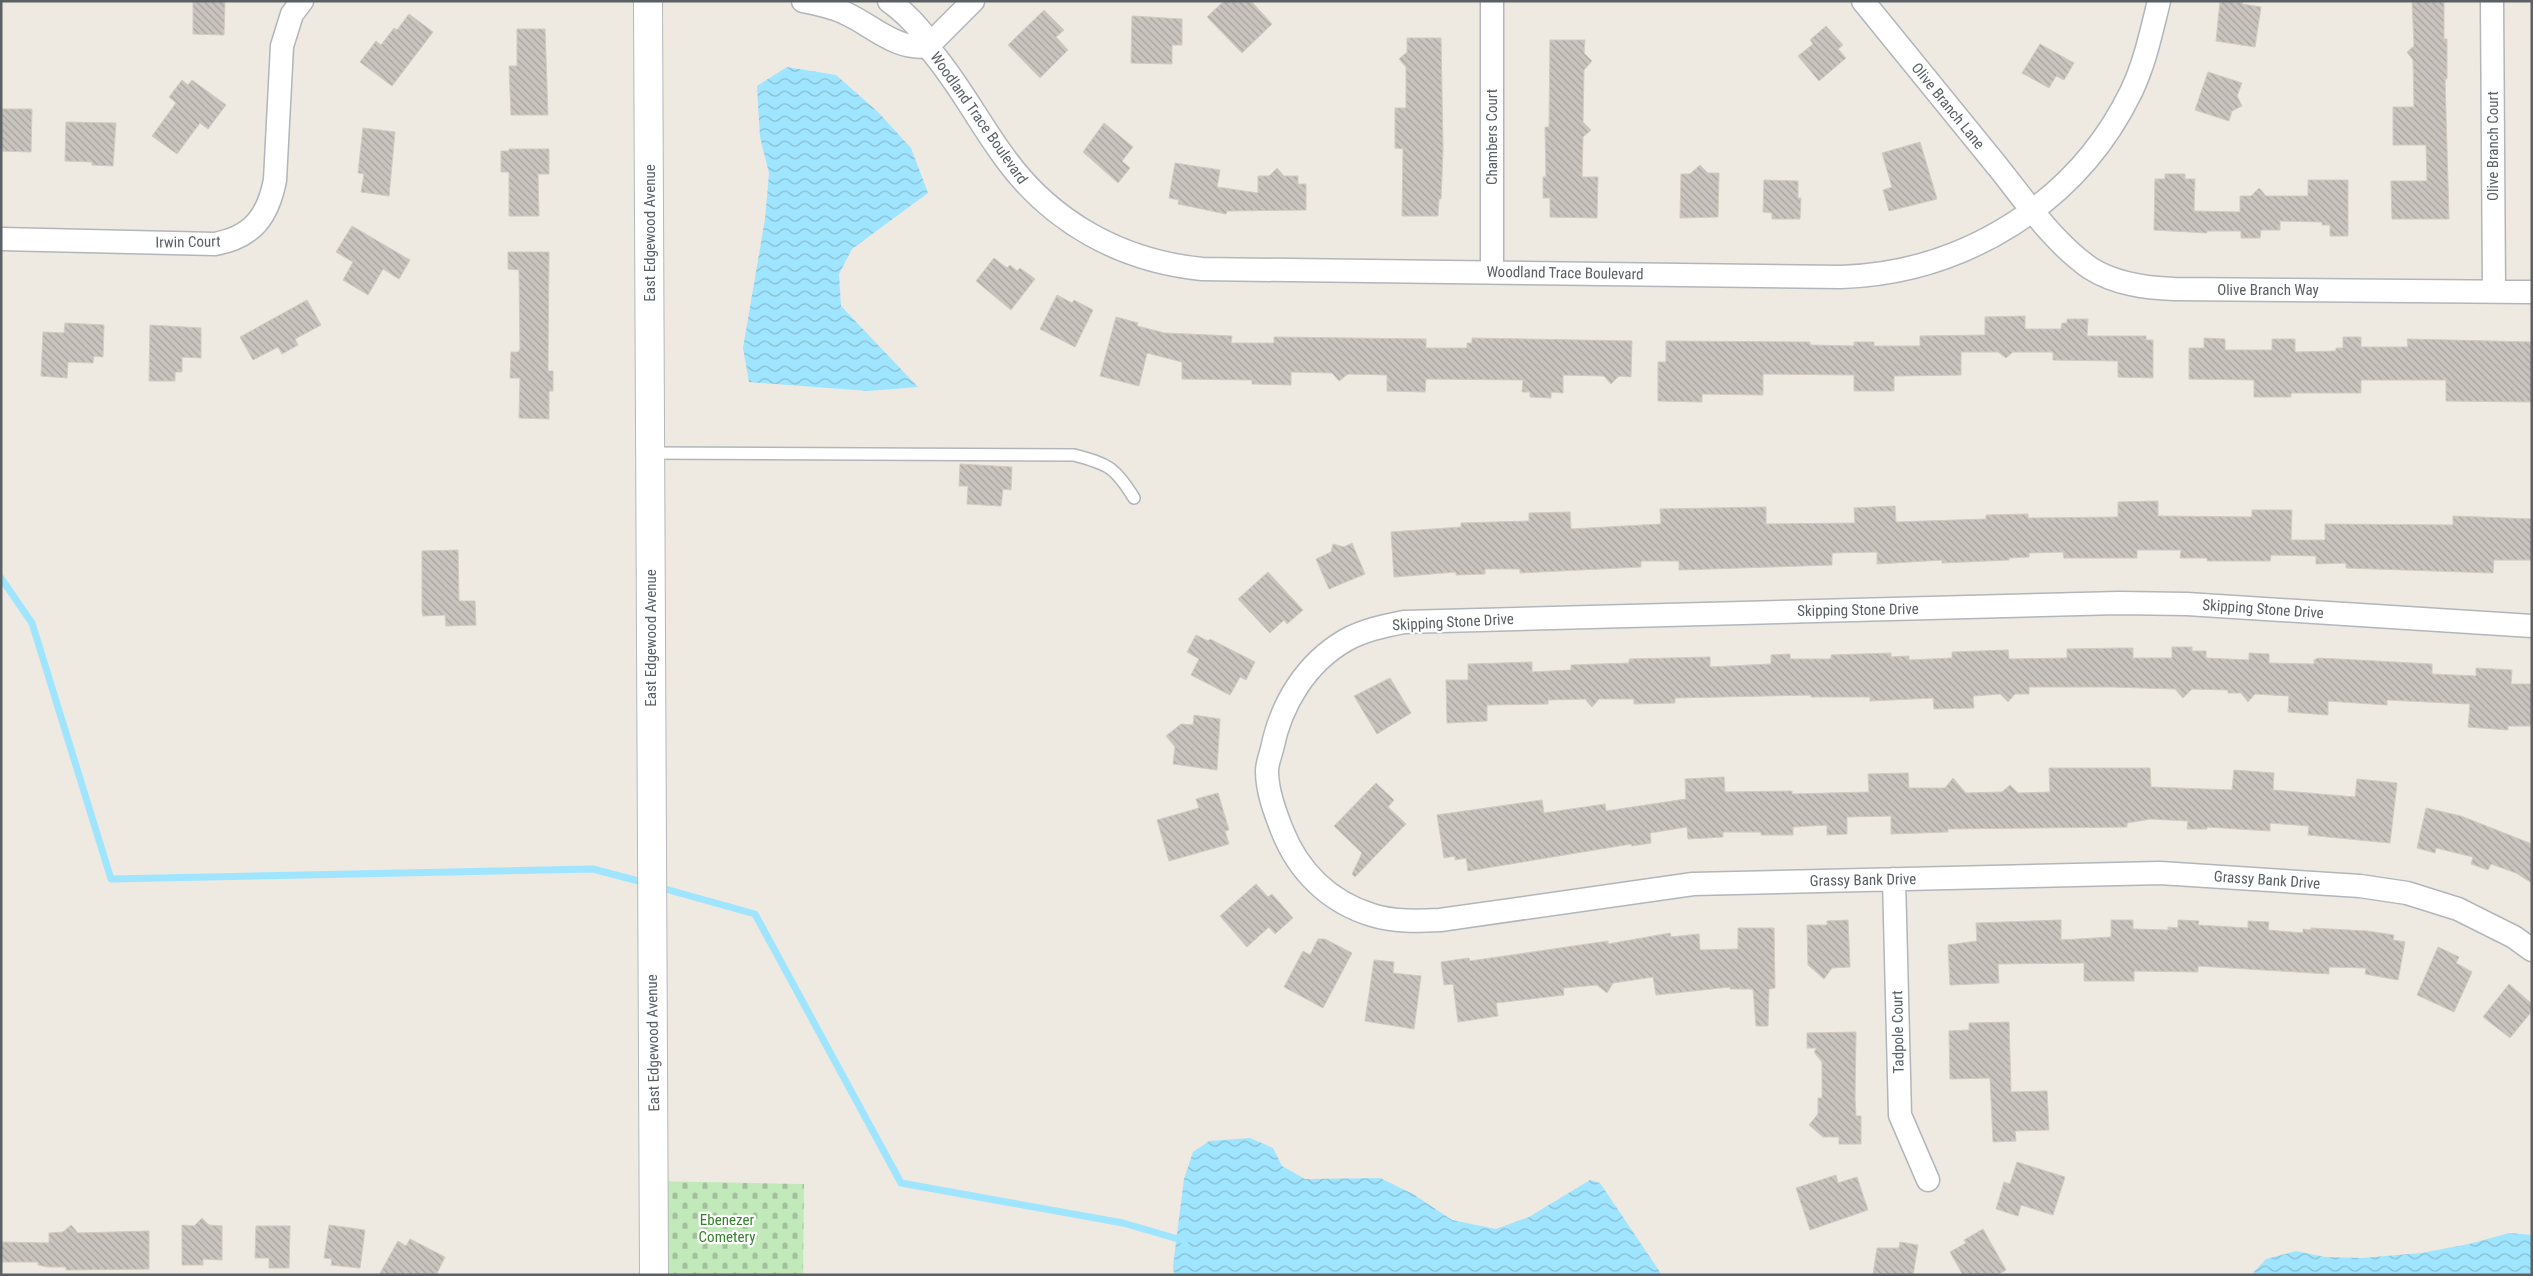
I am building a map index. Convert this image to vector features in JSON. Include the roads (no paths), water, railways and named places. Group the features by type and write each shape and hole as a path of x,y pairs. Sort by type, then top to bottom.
{"main road":[{"name":"East Edgewood Avenue","path":"648,1 654,1275"}],"street":[{"name":"Irwin Court","path":"1,239 215,244 235,238 253,227 271,201 275,180 282,46 292,14 302,1"},
{"name":"Woodland Trace Boulevard","path":"803,1 846,13 891,40 917,48 928,46"},
{"name":"Woodland Trace Boulevard","path":"889,1 905,13 926,37 928,46 958,83 1004,156 1029,188 1072,224 1121,250 1171,265 1202,268 1841,277 1881,274 1916,267 1963,251 1990,238 2032,211 2074,174 2092,154 2122,108 2145,57 2159,1"},
{"path":"928,46 973,1"},
{"name":"Chambers Court","path":"1492,1 1492,272"},
{"name":"Olive Branch Lane","path":"1863,1 2032,211"},
{"name":"Olive Branch Court","path":"2492,1 2494,291"},
{"name":"Olive Branch Way","path":"2032,211 2074,255 2092,269 2118,281 2146,288 2532,292"},
{"name":"Skipping Stone Drive","path":"1267,771 1276,728 1288,699 1307,672 1327,653 1347,640 1371,628 1404,622 2119,603 2187,604 2532,626"},
{"name":"Grassy Bank Drive","path":"1267,771 1274,810 1290,850 1315,883 1340,902 1372,916 1407,921 1440,920 1692,884 2160,873 2360,886 2407,893 2458,909 2514,937 2532,950"},
{"name":"Tadpole Court","path":"1894,880 1900,1116 1928,1180"}],"lane":[{"path":"650,453 1074,455 1105,463 1123,479 1134,498"}],"water":[{"path":"787,67 836,75 878,112 911,148 928,193 852,249 839,274 841,306 918,387 868,391 749,382 743,348 765,219 769,173 760,137 757,86"},
{"path":"1250,1138 1273,1148 1282,1166 1305,1179 1380,1178 1413,1194 1452,1220 1496,1229 1529,1217 1590,1180 1600,1183 1662,1275 1174,1275 1173,1266 1184,1179 1193,1152 1209,1141"},
{"path":"2509,1233 2532,1235 2532,1275 2251,1275 2266,1259 2296,1251 2325,1257 2362,1258 2421,1253 2469,1244"}],"waterway":[{"path":"1,578 32,623 111,879 593,869 646,883"},
{"path":"658,887 755,914 901,1183 1123,1223 1185,1241"}],"park label":[{"name":"Ebenezer Cometery","path":"727,1228"}]}
